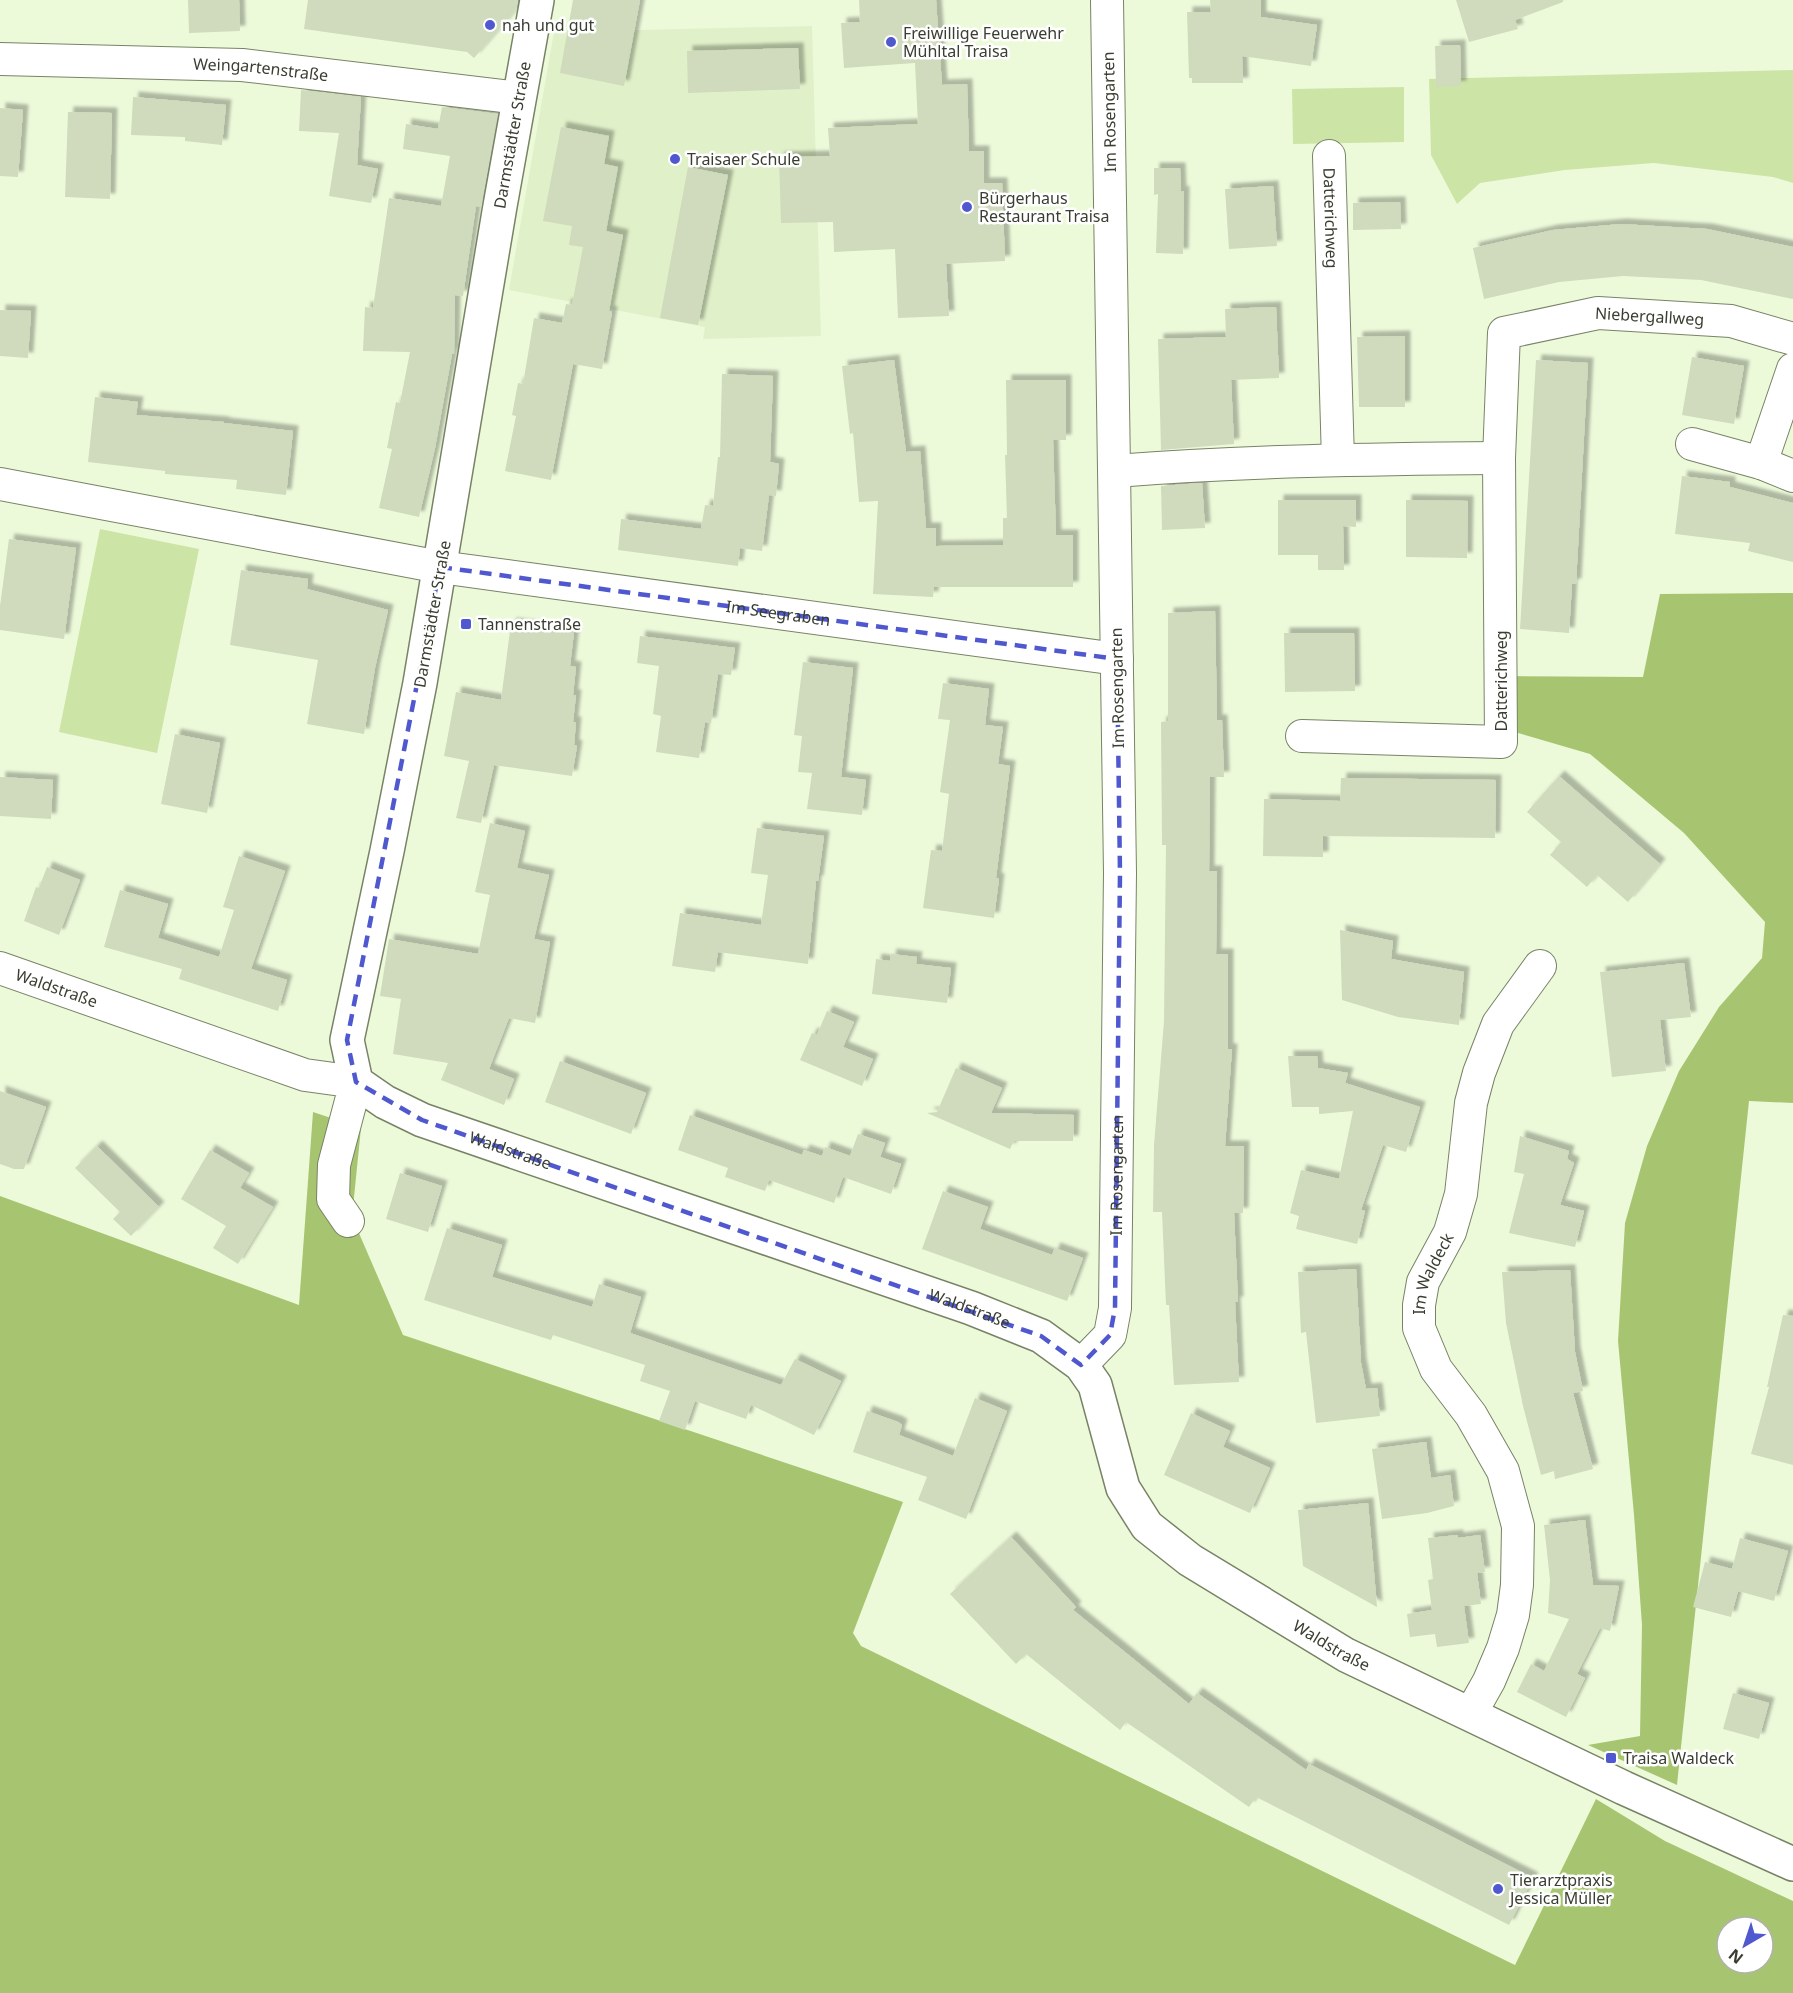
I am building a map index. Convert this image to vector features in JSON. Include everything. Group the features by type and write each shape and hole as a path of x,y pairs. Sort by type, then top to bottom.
{"street":[{"name":"Darmstädter Straße","path":"348,1221 333,1199 334,1165 356,1082 347,1040 389,843 440,567 537,0"},
{"name":"Im Rosengarten","path":"1081,1365 1110,1335 1115,1308 1120,873 1107,0"},
{"name":"Weingartenstraße","path":"0,59 242,65 519,98"},
{"name":"Datterichweg","path":"1329,156 1338,460"},
{"name":"Niebergallweg","path":"1504,333 1598,313 1731,321 1793,339"},
{"name":"Datterichweg","path":"1302,736 1501,742 1499,458 1504,333"},
{"path":"1761,463 1793,369"},
{"path":"1692,444 1761,463 1793,476"},
{"path":"1115,471 1206,464 1499,458"},
{"path":"0,484 440,567"},
{"name":"Im Seegraben","path":"440,567 1117,658"},
{"name":"Im Waldeck","path":"1471,1713 1489,1681 1513,1616 1517,1586 1518,1526 1503,1471 1471,1415 1436,1369 1419,1328 1419,1305 1424,1282 1450,1232 1461,1194 1471,1103 1479,1073 1498,1024 1540,966"},
{"name":"Waldstraße","path":"0,968 305,1075 356,1082 385,1102 422,1120 991,1316 1041,1336 1081,1365 1095,1385 1123,1488 1147,1526 1191,1560 1346,1655 1624,1788 1793,1864"}],"highlighted area":[{"path":"440,567 1117,659 1120,873 1115,1308 1110,1335 1081,1365 1041,1336 422,1120 356,1082 347,1040"}],"shaded area":[{"name":"Traisaer Schule","path":"812,26 821,336 703,339 705,327 509,290 554,32"},
{"path":"1793,70 1793,183 1773,177 1654,163 1565,170 1480,183 1457,204 1431,155 1429,79"},
{"path":"1404,87 1404,142 1293,144 1292,89"},
{"path":"100,529 199,549 157,753 59,732"}],"green space":[{"path":"1793,593 1793,1103 1749,1101 1677,1785 1588,1745 1640,1736 1642,1625 1618,1341 1625,1223 1647,1146 1679,1071 1719,1007 1762,958 1765,922 1684,833 1590,754 1511,731 1507,676 1643,677 1660,594"},
{"path":"313,1112 361,1128 352,1217 403,1335 903,1502 853,1633 861,1646 1515,1965 1596,1799 1665,1841 1793,1901 1793,1993 0,1993 0,1196 299,1305"}],"building":[{"path":"188,0 239,0 240,31 189,33"},
{"path":"308,0 518,0 516,10 474,58 467,52 304,29"},
{"path":"573,0 640,0 624,86 560,73"},
{"path":"859,0 936,0 942,85 967,84 969,151 984,151 984,183 1002,183 1005,261 946,264 949,316 898,318 895,249 834,252 833,222 781,223 779,157 830,156 828,128 918,124 915,63 844,68 841,23 860,22"},
{"path":"1210,0 1261,0 1261,17 1317,25 1311,66 1242,56 1243,83 1192,83 1192,78 1189,78 1187,12 1211,12"},
{"path":"1456,0 1563,0 1563,2 1515,20 1518,29 1469,42"},
{"path":"1460,45 1461,86 1436,87 1435,46"},
{"path":"798,48 800,89 688,93 687,51"},
{"path":"301,90 361,97 357,165 378,169 371,203 329,196 339,133 299,131"},
{"path":"133,97 226,105 222,145 185,141 185,137 131,135"},
{"path":"442,107 498,114 481,207 476,206 463,296 455,295 454,354 452,354 435,448 419,517 379,508 392,449 387,448 396,402 400,403 410,352 363,351 365,307 373,308 389,198 441,206 450,156 403,149 406,124 438,129"},
{"path":"0,108 23,110 18,177 0,176"},
{"path":"68,112 112,113 110,199 65,197"},
{"path":"561,127 609,136 604,164 618,167 606,231 623,235 609,311 612,312 602,369 573,364 551,480 505,471 516,416 512,415 518,383 523,384 534,318 562,323 566,304 572,305 583,247 569,245 572,226 543,221"},
{"path":"688,167 728,175 698,325 660,318"},
{"path":"1154,168 1180,168 1181,192 1184,191 1183,254 1156,253 1158,194 1154,195"},
{"path":"1273,186 1277,246 1229,249 1225,189"},
{"path":"1400,202 1401,229 1353,230 1353,203"},
{"path":"1621,224 1707,229 1793,247 1793,299 1701,280 1623,276 1559,282 1484,299 1473,248 1553,230"},
{"path":"1276,307 1279,378 1231,380 1234,444 1161,450 1158,339 1226,337 1225,309"},
{"path":"0,310 31,311 28,358 0,356"},
{"path":"1405,336 1405,407 1359,407 1357,337"},
{"path":"1692,357 1744,366 1734,424 1682,415"},
{"path":"894,360 906,452 920,451 926,528 936,528 936,546 1003,545 1003,518 1007,518 1006,380 1066,380 1066,440 1053,440 1056,535 1073,535 1073,587 934,587 933,597 873,594 878,501 859,502 853,433 850,434 842,366"},
{"path":"1536,360 1588,363 1576,584 1572,584 1569,633 1520,629"},
{"path":"722,374 773,376 770,462 779,464 776,496 769,495 762,551 740,548 738,566 618,550 621,519 701,529 705,505 713,506 718,457 720,457"},
{"path":"95,397 138,402 136,415 224,422 293,431 286,495 236,489 237,480 165,474 165,471 88,462"},
{"path":"1682,476 1730,482 1730,487 1793,503 1793,562 1748,551 1750,543 1675,534"},
{"path":"1202,483 1205,528 1162,530 1161,486"},
{"path":"1278,500 1356,500 1356,527 1343,526 1344,570 1318,570 1318,555 1278,555"},
{"path":"1406,500 1468,501 1467,558 1406,557"},
{"path":"9,539 76,548 64,639 0,630 0,606"},
{"path":"241,570 308,579 307,589 388,610 364,734 307,724 318,660 230,645"},
{"path":"1215,611 1217,720 1222,720 1224,777 1210,777 1209,871 1217,871 1216,954 1228,954 1228,1049 1232,1049 1225,1146 1244,1146 1243,1213 1234,1213 1239,1382 1174,1385 1169,1305 1166,1305 1162,1212 1153,1212 1154,1145 1164,1021 1166,845 1162,845 1161,722 1168,721 1168,613"},
{"path":"511,623 574,632 570,666 576,667 573,722 576,722 574,745 577,746 572,776 494,765 481,823 456,818 469,761 444,756 456,692 501,700"},
{"path":"1284,633 1354,633 1355,691 1285,692"},
{"path":"640,636 735,648 731,675 718,674 711,723 705,722 699,758 656,752 661,716 653,714 659,666 637,663"},
{"path":"803,662 853,668 841,777 866,780 862,815 807,809 812,773 798,772 802,736 794,735"},
{"path":"943,683 989,689 985,725 1003,727 998,764 1010,766 996,878 999,879 994,918 923,908 931,850 942,851 949,794 940,792 950,720 938,719"},
{"path":"175,734 220,743 207,813 161,804"},
{"path":"1559,776 1660,864 1628,902 1597,875 1587,887 1550,855 1561,842 1527,812"},
{"path":"0,777 53,780 51,819 0,816"},
{"path":"1341,778 1496,780 1495,838 1323,836 1323,857 1263,856 1264,799 1340,801"},
{"path":"490,823 525,831 517,868 549,875 534,939 550,942 535,1023 509,1018 489,1069 514,1079 504,1105 441,1080 448,1063 393,1054 401,999 380,996 389,939 478,954 490,895 475,892"},
{"path":"757,828 824,836 818,881 816,881 808,964 718,952 715,972 672,966 680,913 761,925 768,875 751,873"},
{"path":"239,856 285,871 251,969 287,980 278,1011 179,979 182,969 104,947 120,890 168,904 158,938 219,957 234,910 223,907"},
{"path":"47,867 80,880 59,935 24,921 36,887 39,888"},
{"path":"1340,930 1393,941 1391,959 1464,972 1459,1025 1398,1017 1342,1000"},
{"path":"891,954 917,957 916,964 951,968 947,1003 872,994 876,959 890,961"},
{"path":"1684,963 1691,1017 1660,1020 1666,1071 1612,1077 1600,972"},
{"path":"827,1011 854,1022 843,1047 873,1059 862,1086 800,1060 812,1033 817,1035"},
{"path":"1288,1056 1317,1056 1318,1068 1348,1073 1345,1083 1420,1107 1406,1152 1383,1145 1361,1210 1365,1211 1357,1244 1296,1229 1299,1216 1290,1213 1301,1170 1339,1179 1353,1111 1319,1114 1319,1107 1292,1107"},
{"path":"560,1061 646,1093 631,1134 545,1102"},
{"path":"956,1068 1002,1088 991,1113 1074,1115 1073,1141 1014,1141 1010,1149 927,1113 937,1112"},
{"path":"0,1091 46,1107 24,1169 14,1169 0,1164"},
{"path":"690,1115 802,1155 804,1150 822,1156 825,1147 850,1156 858,1134 885,1143 880,1157 901,1164 891,1194 843,1177 834,1203 769,1180 765,1191 725,1177 728,1168 678,1150"},
{"path":"1520,1136 1569,1151 1567,1159 1574,1163 1560,1205 1584,1211 1575,1247 1509,1233 1524,1174 1514,1172"},
{"path":"97,1146 159,1207 131,1236 113,1219 120,1212 75,1168"},
{"path":"210,1150 249,1173 240,1188 273,1207 238,1264 213,1248 226,1226 181,1199"},
{"path":"400,1173 442,1186 428,1232 386,1219"},
{"path":"943,1191 988,1207 980,1229 1052,1255 1055,1248 1083,1258 1067,1301 922,1249"},
{"path":"447,1228 502,1245 492,1277 592,1307 599,1284 641,1297 630,1333 781,1385 795,1359 841,1381 814,1435 751,1405 746,1419 695,1401 685,1430 659,1421 670,1391 640,1381 645,1365 553,1335 551,1340 424,1300"},
{"path":"1356,1269 1361,1363 1366,1389 1377,1388 1380,1416 1316,1423 1306,1332 1301,1333 1298,1272"},
{"path":"1570,1270 1575,1352 1583,1391 1573,1393 1593,1469 1555,1479 1554,1471 1541,1475 1523,1406 1506,1323 1502,1272"},
{"path":"1783,1315 1793,1316 1793,1465 1751,1454 1769,1387 1767,1387"},
{"path":"975,1398 1007,1411 966,1519 918,1500 927,1477 853,1452 867,1411 902,1425 899,1435 953,1456"},
{"path":"1191,1413 1230,1431 1223,1447 1270,1468 1250,1513 1164,1475"},
{"path":"1426,1442 1431,1478 1450,1475 1454,1506 1427,1513 1382,1519 1372,1449"},
{"path":"1368,1503 1377,1607 1303,1566 1298,1510"},
{"path":"1585,1520 1593,1585 1619,1586 1610,1631 1600,1628 1577,1674 1585,1678 1566,1717 1517,1692 1531,1664 1544,1671 1569,1619 1548,1613 1550,1580 1544,1525"},
{"path":"1458,1535 1458,1538 1480,1535 1485,1572 1477,1573 1481,1604 1464,1606 1469,1643 1437,1647 1435,1634 1410,1637 1407,1614 1432,1610 1428,1580 1433,1579 1428,1538"},
{"path":"1011,1537 1076,1607 1073,1610 1189,1704 1197,1693 1306,1770 1309,1764 1533,1878 1509,1925 1256,1797 1249,1807 1126,1722 1120,1730 1026,1654 1016,1664 950,1594"},
{"path":"1740,1538 1788,1551 1774,1601 1738,1591 1731,1617 1693,1607 1705,1562 1732,1569"},
{"path":"1733,1693 1769,1703 1759,1739 1723,1729"}],"place":[{"name":"nah und gut","path":"490,25"},
{"name":"Freiwillige Feuerwehr Mühltal Traisa","path":"891,42"},
{"name":"Traisaer Schule","path":"675,159"},
{"name":"Bürgerhaus Restaurant Traisa","path":"967,207"},
{"name":"Tannenstraße","path":"466,624"},
{"name":"Traisa Waldeck","path":"1611,1758"},
{"name":"Tierarztpraxis Jessica Müller","path":"1498,1889"}]}
